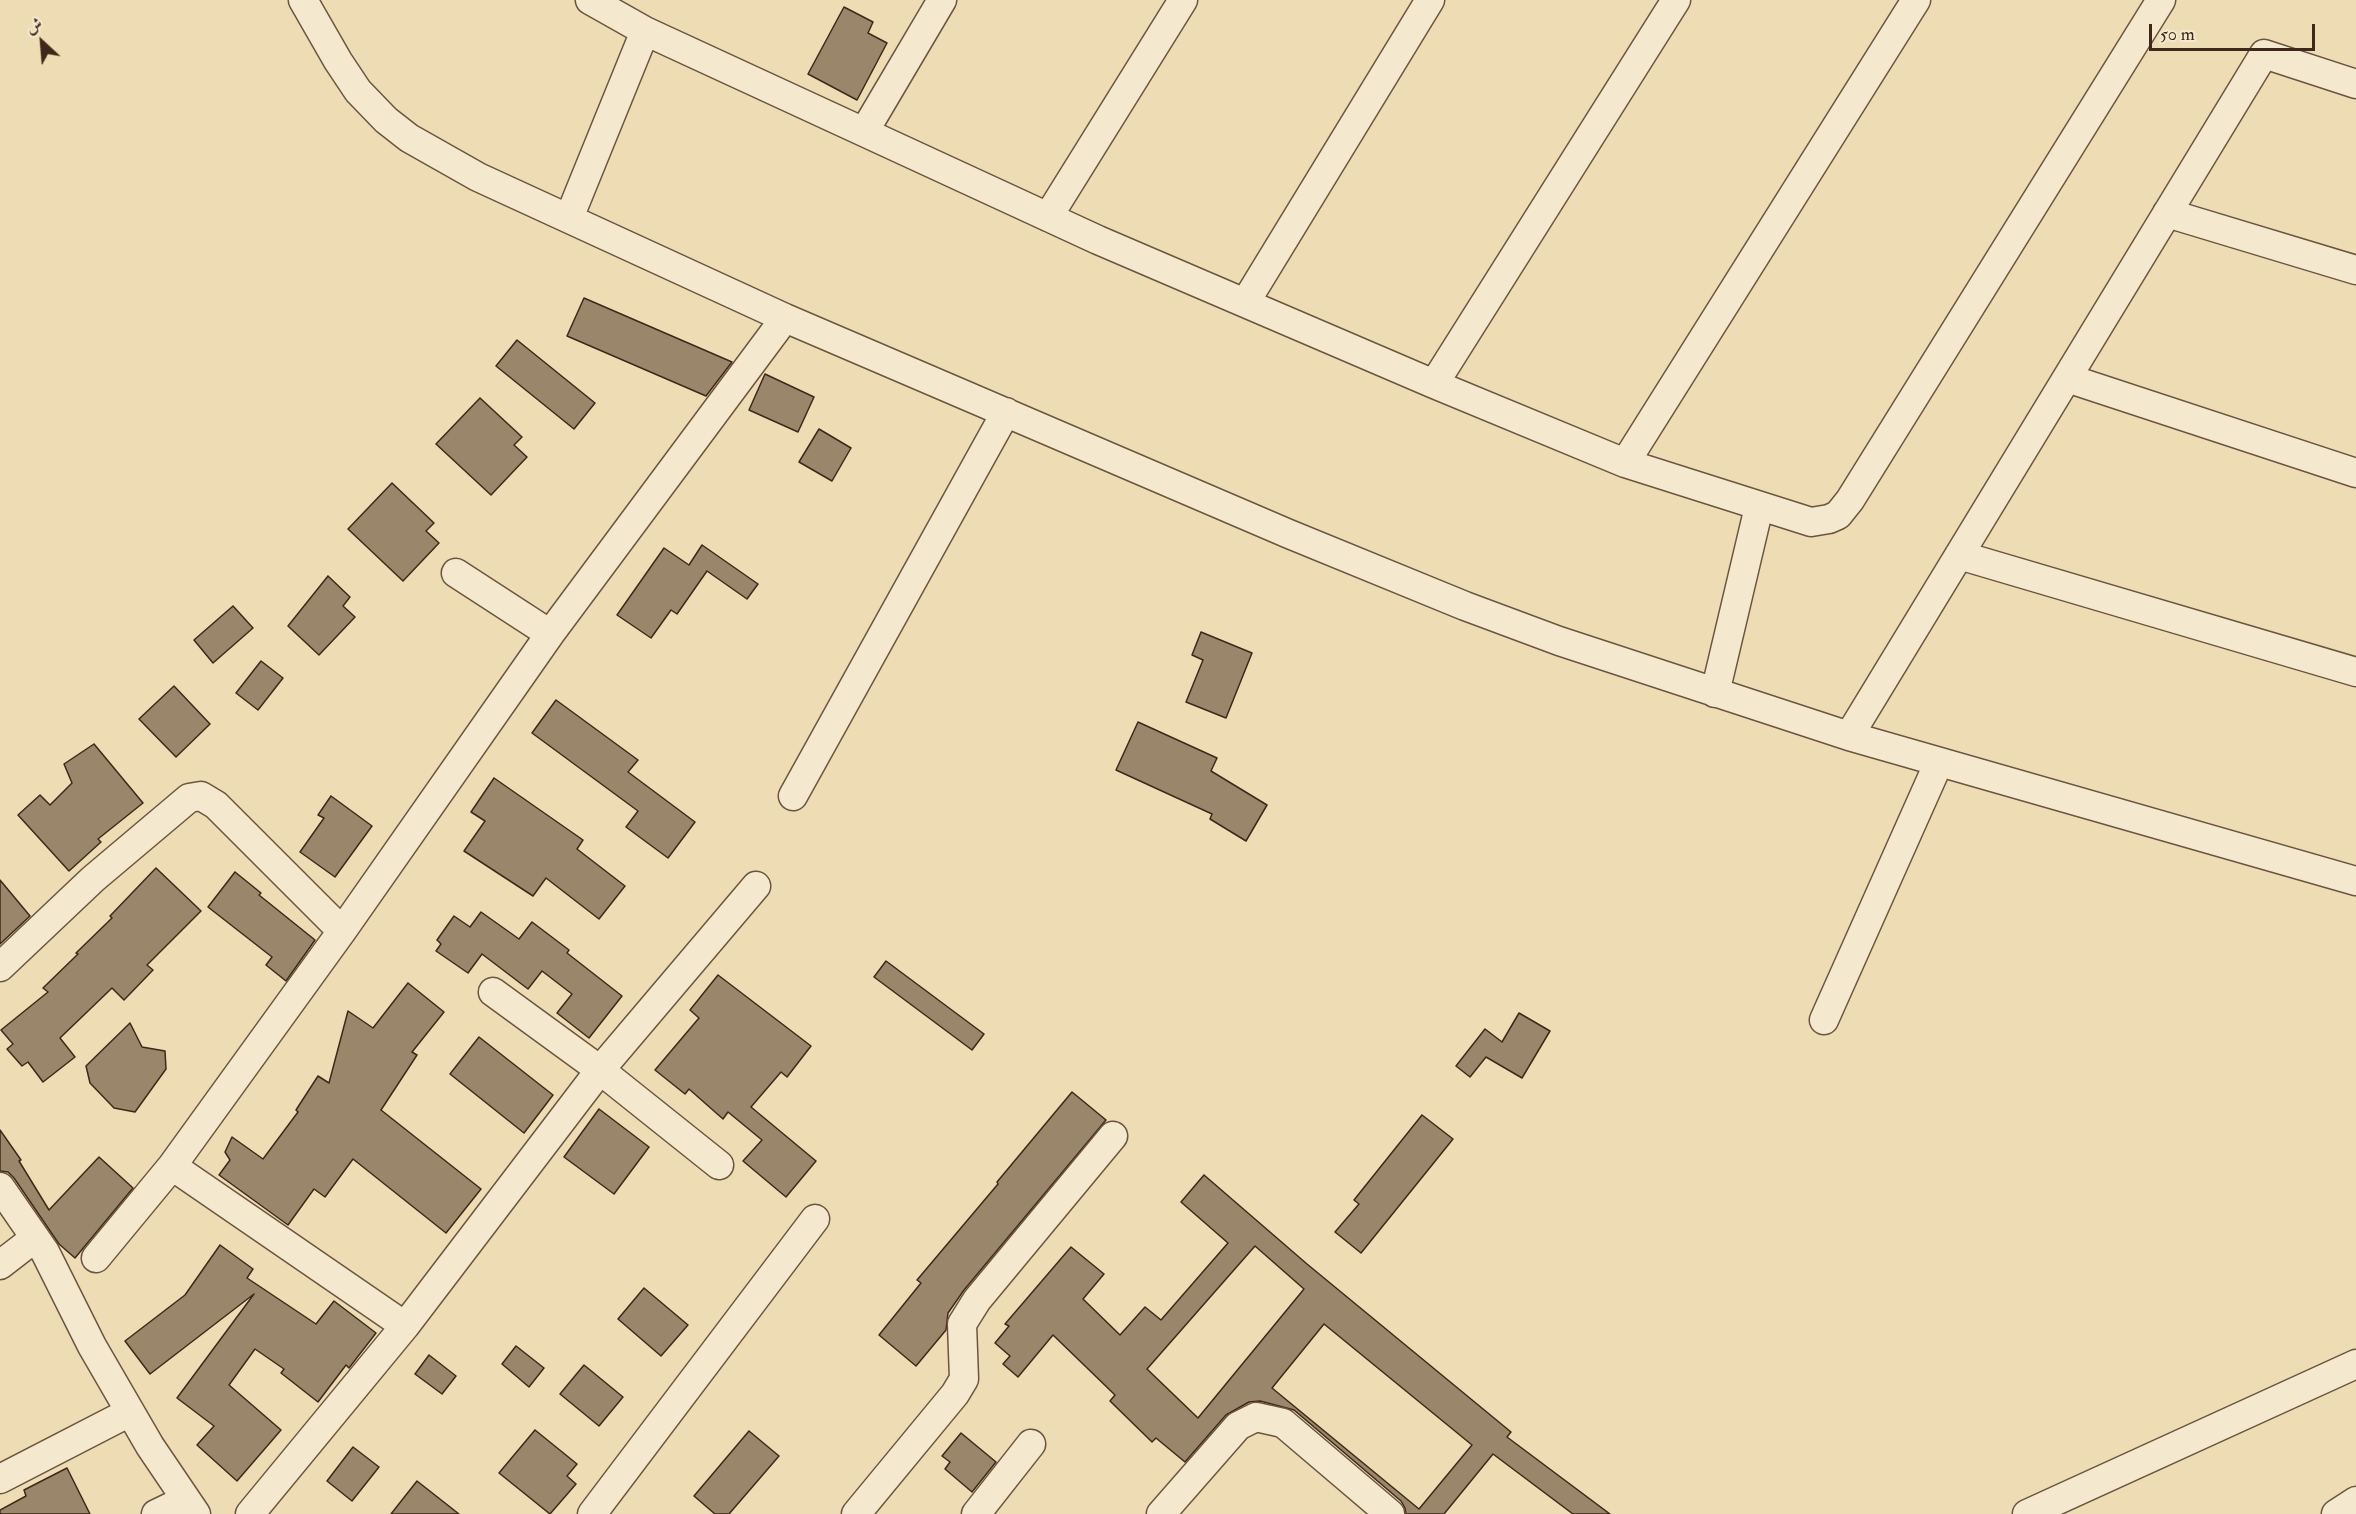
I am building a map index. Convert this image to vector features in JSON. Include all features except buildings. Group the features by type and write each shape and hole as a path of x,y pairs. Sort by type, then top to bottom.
{"street":[{"path":"303,0 358,91 386,120 409,138 478,177 785,318 1289,534 1465,606 1558,641 1715,693 1940,762 2353,873"},
{"path":"590,0 645,31 1048,217 1434,384 1625,463 1811,522 1829,519 1845,508 2161,0"},
{"path":"864,132 942,0"},
{"path":"1048,217 1183,0"},
{"path":"1245,303 1430,0"},
{"path":"1434,384 1676,0"},
{"path":"1625,463 1909,2"},
{"path":"569,218 645,31"},
{"path":"1849,735 2264,54 2356,84"},
{"path":"2167,213 2356,270"},
{"path":"96,1258 172,1166 342,931 550,634 785,318"},
{"path":"2067,378 2356,473"},
{"path":"793,796 1006,412"},
{"path":"1715,693 1759,507"},
{"path":"1959,555 2356,672"},
{"path":"456,573 550,634"},
{"path":"1824,1020 1940,762"},
{"path":"0,967 93,879 189,798 201,796 216,805 342,931"},
{"path":"250,1514 405,1326 600,1070 756,886"},
{"path":"492,993 600,1070 719,1165"},
{"path":"856,1514 955,1394 964,1379 962,1324 977,1299 1113,1136"},
{"path":"172,1166 405,1326"},
{"path":"0,1187 45,1252 92,1347 130,1412 191,1507 156,1514"},
{"path":"592,1514 815,1219"},
{"path":"0,1265 35,1238"},
{"path":"2027,1514 2356,1364"},
{"path":"0,1479 130,1412"},
{"path":"1161,1514 1238,1426 1256,1417 1283,1423 1390,1514"},
{"path":"976,1514 1031,1444"},
{"path":"2336,1514 2356,1501"}]}
